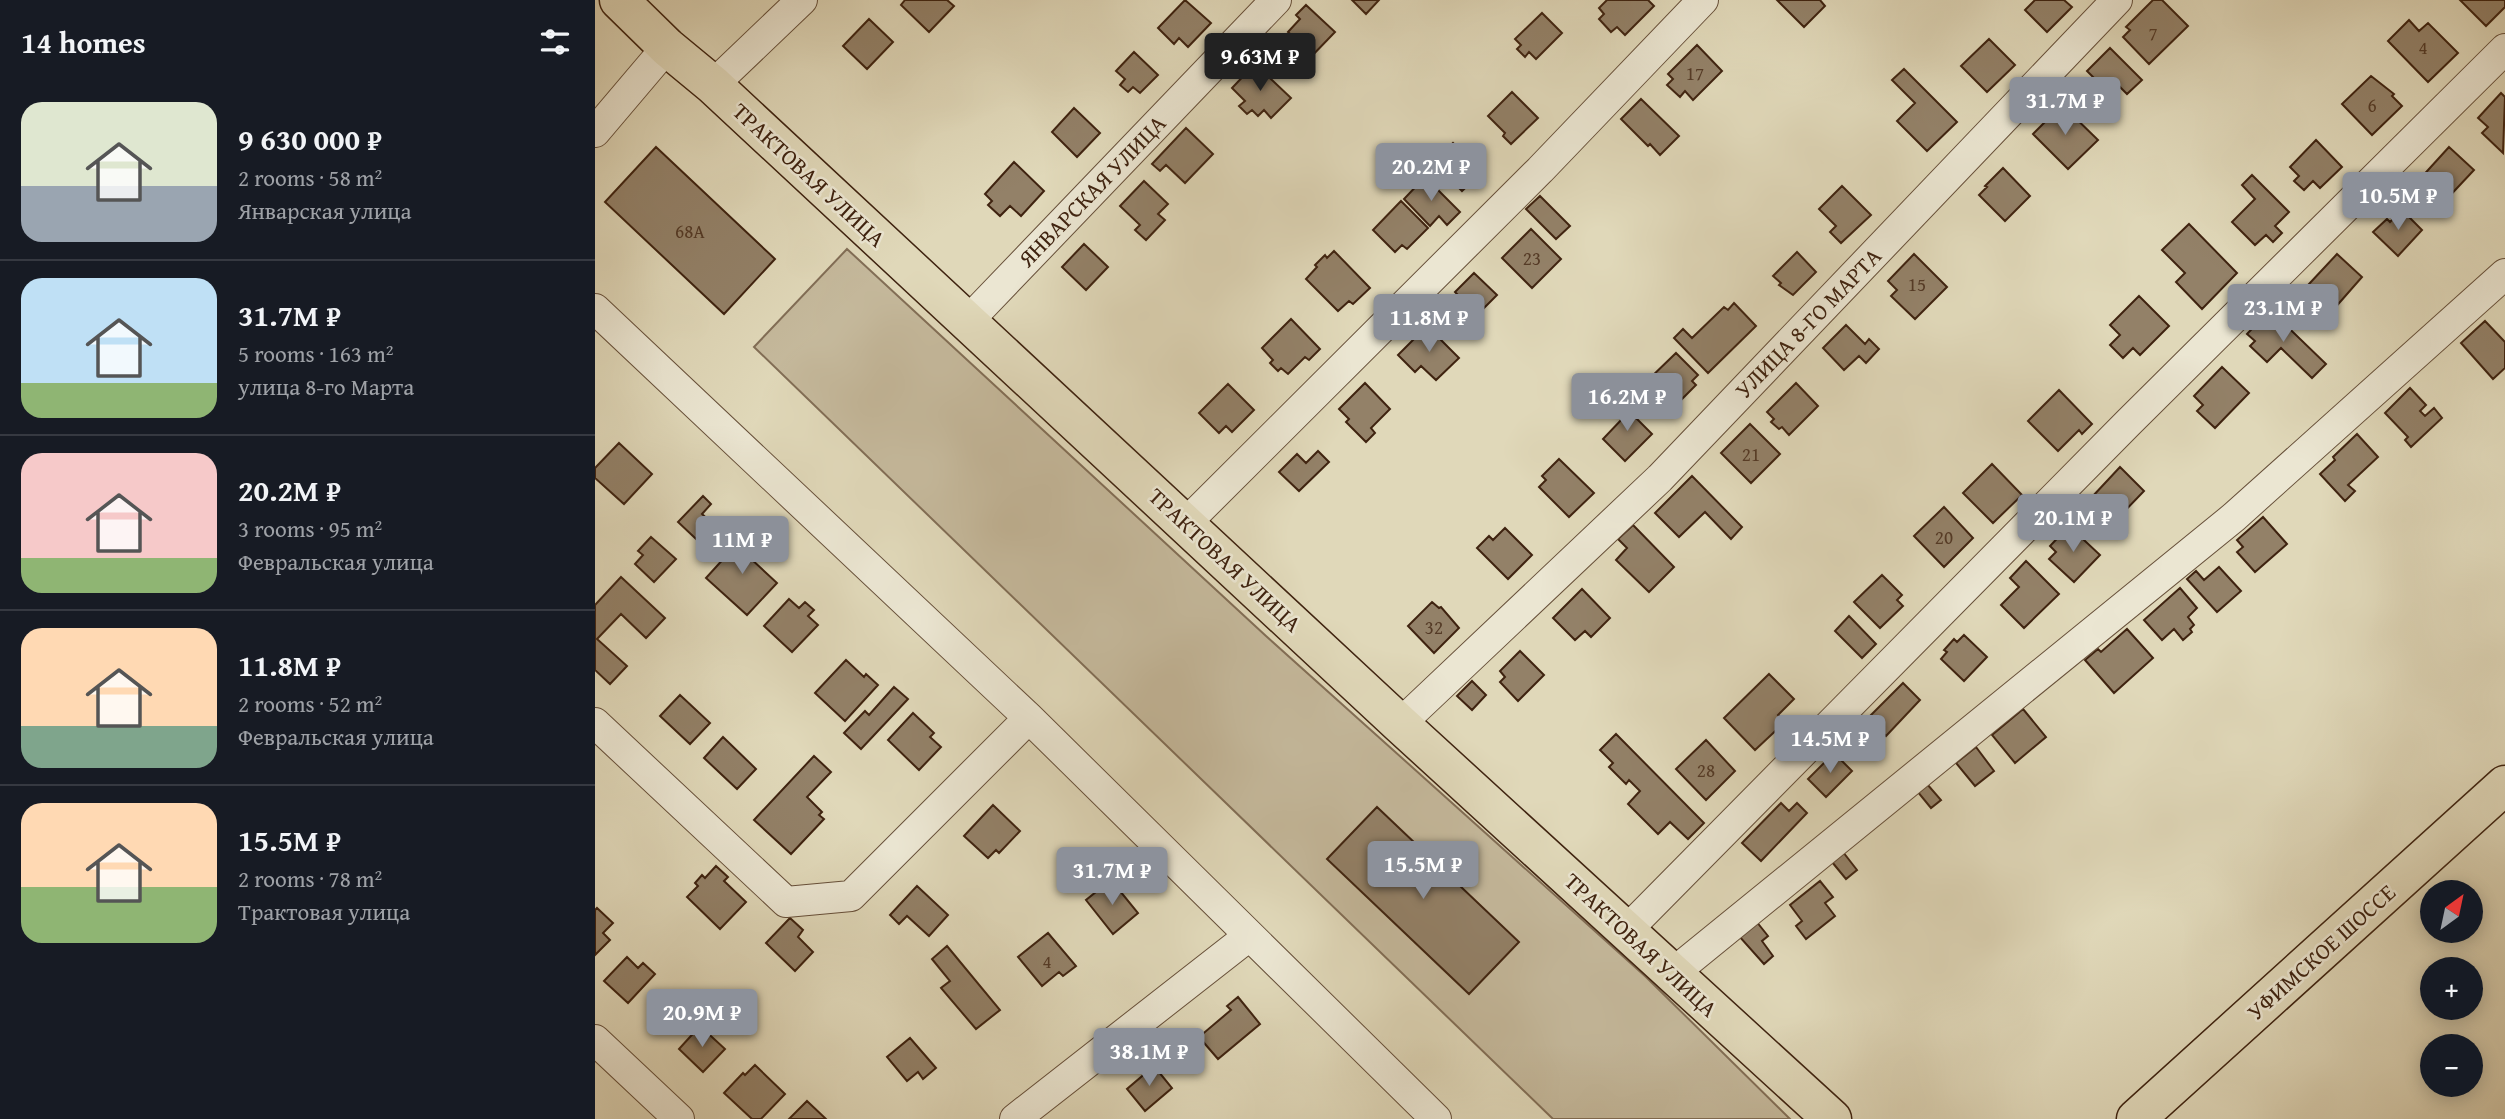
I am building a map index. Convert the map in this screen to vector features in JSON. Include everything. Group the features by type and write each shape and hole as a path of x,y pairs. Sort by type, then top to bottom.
{"main road":[{"name":"ТРАКТОВАЯ УЛИЦА","path":"619,0 1400,724 1832,1119"},
{"name":"УФИМСКОЕ ШОССЕ","path":"2136,1119 2505,785"}],"street":[{"path":"713,86 802,0"},
{"name":"ЯНВАРСКАЯ УЛИЦА","path":"967,322 1276,0"},
{"path":"1186,523 1539,170 1703,0"},
{"name":"УЛИЦА 8-ГО МАРТА","path":"1400,724 1660,478 2117,0"},
{"path":"595,132 667,47"},
{"path":"1627,930 2128,423 2505,49"},
{"path":"1672,974 2234,517 2505,274"},
{"path":"595,309 1029,718 1436,1119"},
{"path":"595,723 786,902 851,896 1029,718"},
{"path":"1015,1119 1249,936"},
{"path":"595,1041 679,1119"}],"shaded area":[{"path":"847,249 1266,636 1646,977 1790,1119 1553,1119 754,347"}],"building":[{"path":"905,0 947,0 954,6 929,32 901,5"},
{"path":"1185,0 1211,23 1188,47 1179,38 1174,44 1158,28"},
{"path":"1352,0 1379,0 1366,14"},
{"path":"1607,0 1648,0 1654,6 1625,35 1617,27 1611,32 1599,19 1604,14 1599,8"},
{"path":"1777,0 1820,0 1825,6 1804,27"},
{"path":"2035,0 2064,0 2072,7 2047,32 2025,10"},
{"path":"2153,0 2162,0 2188,26 2149,64 2123,37 2130,30 2126,27"},
{"path":"2460,0 2505,0 2505,7 2486,26"},
{"path":"1306,5 1335,32 1306,62 1291,47 1298,41 1288,32 1300,19 1296,15"},
{"path":"1542,13 1562,33 1536,59 1529,52 1525,57 1517,49 1521,45 1515,39"},
{"path":"869,19 893,42 867,69 843,46"},
{"path":"2409,20 2419,31 2428,23 2458,53 2428,82 2388,41"},
{"path":"1989,39 2015,65 1987,92 1961,66"},
{"path":"1697,45 1722,71 1693,100 1685,91 1680,97 1667,85 1673,79 1668,74"},
{"path":"2110,48 2142,80 2127,94 2120,87 2112,96 2087,71"},
{"path":"1134,52 1158,75 1140,93 1133,87 1128,92 1120,85 1125,79 1116,71"},
{"path":"1255,64 1291,98 1271,118 1264,110 1258,116 1252,110 1247,114 1239,106 1245,101 1232,88"},
{"path":"1904,69 1957,122 1927,151 1897,121 1915,103 1892,80"},
{"path":"2371,76 2394,94 2392,96 2402,106 2372,135 2342,104"},
{"path":"1512,92 1538,118 1511,144 1503,136 1505,133 1488,116"},
{"path":"2501,93 2505,97 2503,153 2482,133 2488,127 2478,118"},
{"path":"1641,99 1679,136 1660,155 1621,119"},
{"path":"2062,105 2098,140 2068,169 2033,134"},
{"path":"1074,108 1100,133 1077,157 1052,132"},
{"path":"1186,128 1213,154 1185,183 1166,165 1160,171 1152,164"},
{"path":"2316,140 2342,167 2320,188 2313,181 2304,190 2294,181 2299,176 2290,167"},
{"path":"1453,143 1482,172 1462,191 1440,168 1447,161 1441,155"},
{"path":"656,147 775,259 724,314 605,202"},
{"path":"2449,147 2474,170 2443,203 2419,180"},
{"path":"1014,162 1044,191 1021,216 1010,206 1000,216 988,205 992,201 985,194"},
{"path":"2003,168 2030,196 2005,221 1979,195"},
{"path":"2252,175 2289,212 2275,226 2282,233 2273,242 2266,235 2255,245 2232,222 2255,199 2242,185"},
{"path":"1425,177 1460,212 1447,225 1439,216 1430,226 1404,199"},
{"path":"1144,181 1168,204 1158,214 1165,220 1146,240 1135,230 1140,225 1120,206"},
{"path":"1842,186 1871,215 1841,243 1830,232 1836,226 1819,209"},
{"path":"1540,196 1570,226 1556,239 1526,209"},
{"path":"1401,201 1428,228 1407,249 1402,245 1395,252 1373,230"},
{"path":"2402,210 2422,230 2398,256 2373,232 2387,219 2390,222"},
{"path":"2189,224 2237,273 2202,309 2176,282 2185,273 2162,250"},
{"path":"1531,229 1561,259 1532,288 1502,258"},
{"path":"1084,244 1108,267 1086,290 1062,267"},
{"path":"1334,251 1370,288 1353,304 1349,301 1338,311 1306,279 1325,255 1327,258"},
{"path":"1797,252 1816,272 1793,295 1779,285 1781,283 1773,276"},
{"path":"1914,254 1947,287 1915,319 1891,296 1897,290 1888,281"},
{"path":"2337,254 2362,277 2326,318 2314,307 2323,297 2309,284"},
{"path":"1474,273 1497,295 1477,315 1455,292"},
{"path":"2139,296 2169,326 2140,355 2133,348 2123,358 2110,345 2120,335 2110,325"},
{"path":"1734,303 1756,326 1708,373 1674,338 1683,329 1692,338 1724,307 1728,310"},
{"path":"2270,310 2326,364 2312,378 2281,348 2267,362 2250,346 2255,341 2247,334"},
{"path":"1291,319 1320,349 1309,360 1305,357 1288,374 1281,368 1278,371 1270,363 1273,360 1262,348"},
{"path":"2485,321 2505,342 2505,368 2493,379 2461,343"},
{"path":"1846,325 1865,344 1869,339 1879,349 1866,363 1859,356 1844,370 1823,348"},
{"path":"1427,326 1459,358 1436,380 1421,366 1415,372 1398,355"},
{"path":"1676,353 1698,375 1692,381 1696,385 1681,400 1677,396 1669,404 1646,382"},
{"path":"2222,367 2249,393 2215,428 2197,411 2203,405 2194,396"},
{"path":"1365,383 1390,409 1371,428 1375,433 1366,442 1346,422 1349,419 1339,409"},
{"path":"1796,383 1818,406 1789,435 1782,427 1779,429 1771,422 1774,419 1767,412"},
{"path":"1228,384 1254,410 1232,432 1226,426 1219,433 1199,413"},
{"path":"2410,388 2426,405 2420,411 2425,416 2434,408 2442,418 2411,447 2405,440 2408,437 2385,413"},
{"path":"2059,390 2092,424 2082,434 2079,430 2058,451 2028,421"},
{"path":"1619,401 1652,434 1625,461 1603,439 1623,418 1612,407"},
{"path":"1750,424 1780,454 1751,483 1721,453"},
{"path":"2357,434 2378,457 2348,485 2355,491 2345,501 2320,474"},
{"path":"619,443 652,474 624,504 595,478 595,468"},
{"path":"1318,451 1329,462 1299,491 1279,472 1297,454 1306,463"},
{"path":"1559,459 1594,493 1569,517 1539,487 1546,480 1542,476"},
{"path":"1992,464 2022,495 1993,523 1963,493"},
{"path":"2120,467 2144,491 2118,518 2092,497"},
{"path":"1692,476 1742,527 1731,539 1705,512 1679,537 1655,513"},
{"path":"703,496 711,504 702,514 726,536 711,553 678,522"},
{"path":"1944,507 1973,538 1944,567 1914,536"},
{"path":"2263,517 2287,544 2255,572 2237,552 2243,547 2237,540"},
{"path":"1633,525 1674,567 1649,592 1616,560 1627,548 1618,539"},
{"path":"2069,526 2100,555 2074,582 2049,559 2056,552 2050,546"},
{"path":"1505,528 1532,555 1508,579 1477,548 1489,536 1493,540"},
{"path":"747,533 761,546 750,558 777,583 747,615 706,578"},
{"path":"651,537 676,559 654,582 635,564 643,555 638,551"},
{"path":"2026,561 2059,594 2024,628 2001,605 2019,587 2010,578"},
{"path":"2219,567 2241,591 2217,612 2187,579 2196,571 2204,580"},
{"path":"1882,575 1902,595 1897,600 1903,606 1880,628 1854,602"},
{"path":"621,577 665,618 646,638 621,614 597,639 627,666 610,684 595,670 595,605"},
{"path":"2180,588 2197,608 2188,617 2194,625 2190,629 2192,632 2183,640 2174,629 2162,640 2144,620"},
{"path":"1582,589 1610,618 1591,637 1585,631 1575,640 1553,618"},
{"path":"789,599 799,608 805,602 814,610 808,616 818,625 792,652 764,626"},
{"path":"1432,602 1441,607 1459,628 1434,653 1408,626"},
{"path":"1849,616 1876,644 1862,658 1835,631"},
{"path":"2127,629 2153,658 2114,693 2085,660 2098,649 2101,652"},
{"path":"1964,635 1987,657 1964,681 1941,659 1947,652 1944,650 1954,639 1957,642"},
{"path":"1520,651 1544,675 1518,701 1500,682 1505,677 1500,671"},
{"path":"846,660 864,677 866,674 878,685 845,721 815,693"},
{"path":"1769,674 1794,699 1778,715 1785,722 1755,750 1724,718"},
{"path":"1472,681 1486,695 1472,710 1457,696"},
{"path":"1903,683 1920,700 1886,736 1868,718"},
{"path":"894,687 908,699 861,749 844,733 865,711 869,715"},
{"path":"680,695 710,723 690,744 660,716"},
{"path":"2023,709 2046,737 2015,763 1992,735"},
{"path":"913,713 934,733 930,737 941,747 919,770 888,740"},
{"path":"1616,734 1704,823 1688,839 1670,822 1658,834 1628,804 1640,791 1629,780 1626,784 1609,767 1613,763 1600,750"},
{"path":"723,737 756,769 737,789 704,758"},
{"path":"1706,740 1735,771 1706,800 1676,769"},
{"path":"1976,747 1994,771 1975,786 1956,763"},
{"path":"1834,753 1852,771 1826,797 1808,779"},
{"path":"814,756 831,772 807,797 822,812 819,815 824,819 791,854 754,820"},
{"path":"1927,784 1941,800 1931,808 1917,791"},
{"path":"1781,803 1789,811 1797,803 1807,813 1761,861 1742,843"},
{"path":"993,805 1020,831 999,853 996,850 988,858 964,836"},
{"path":"1377,807 1519,942 1469,994 1327,859"},
{"path":"1843,852 1857,870 1846,879 1832,862"},
{"path":"716,866 728,877 724,881 746,902 720,929 687,897 698,886 695,883 702,875 705,878"},
{"path":"1111,880 1138,913 1113,934 1086,900"},
{"path":"1820,881 1833,897 1825,903 1835,916 1806,939 1796,926 1802,921 1790,905"},
{"path":"917,886 948,915 929,936 907,916 899,924 890,915"},
{"path":"597,908 613,923 603,933 610,940 595,955 595,910"},
{"path":"790,918 803,930 798,937 813,952 795,971 766,943"},
{"path":"1756,921 1768,936 1762,941 1773,956 1764,964 1738,935"},
{"path":"1048,933 1076,966 1063,976 1059,972 1042,986 1018,957"},
{"path":"947,946 1000,1010 976,1029 941,988 950,981 932,959"},
{"path":"627,957 638,968 643,963 655,974 628,1003 604,981"},
{"path":"1238,997 1260,1024 1218,1059 1199,1037 1231,1010 1227,1006"},
{"path":"700,1026 725,1049 703,1072 679,1049"},
{"path":"910,1038 936,1068 923,1079 918,1072 907,1081 887,1057"},
{"path":"755,1065 785,1094 761,1119 752,1119 724,1093 743,1073 745,1075"},
{"path":"1154,1066 1172,1088 1145,1111 1127,1089"},
{"path":"807,1101 826,1119 789,1119"}]}
